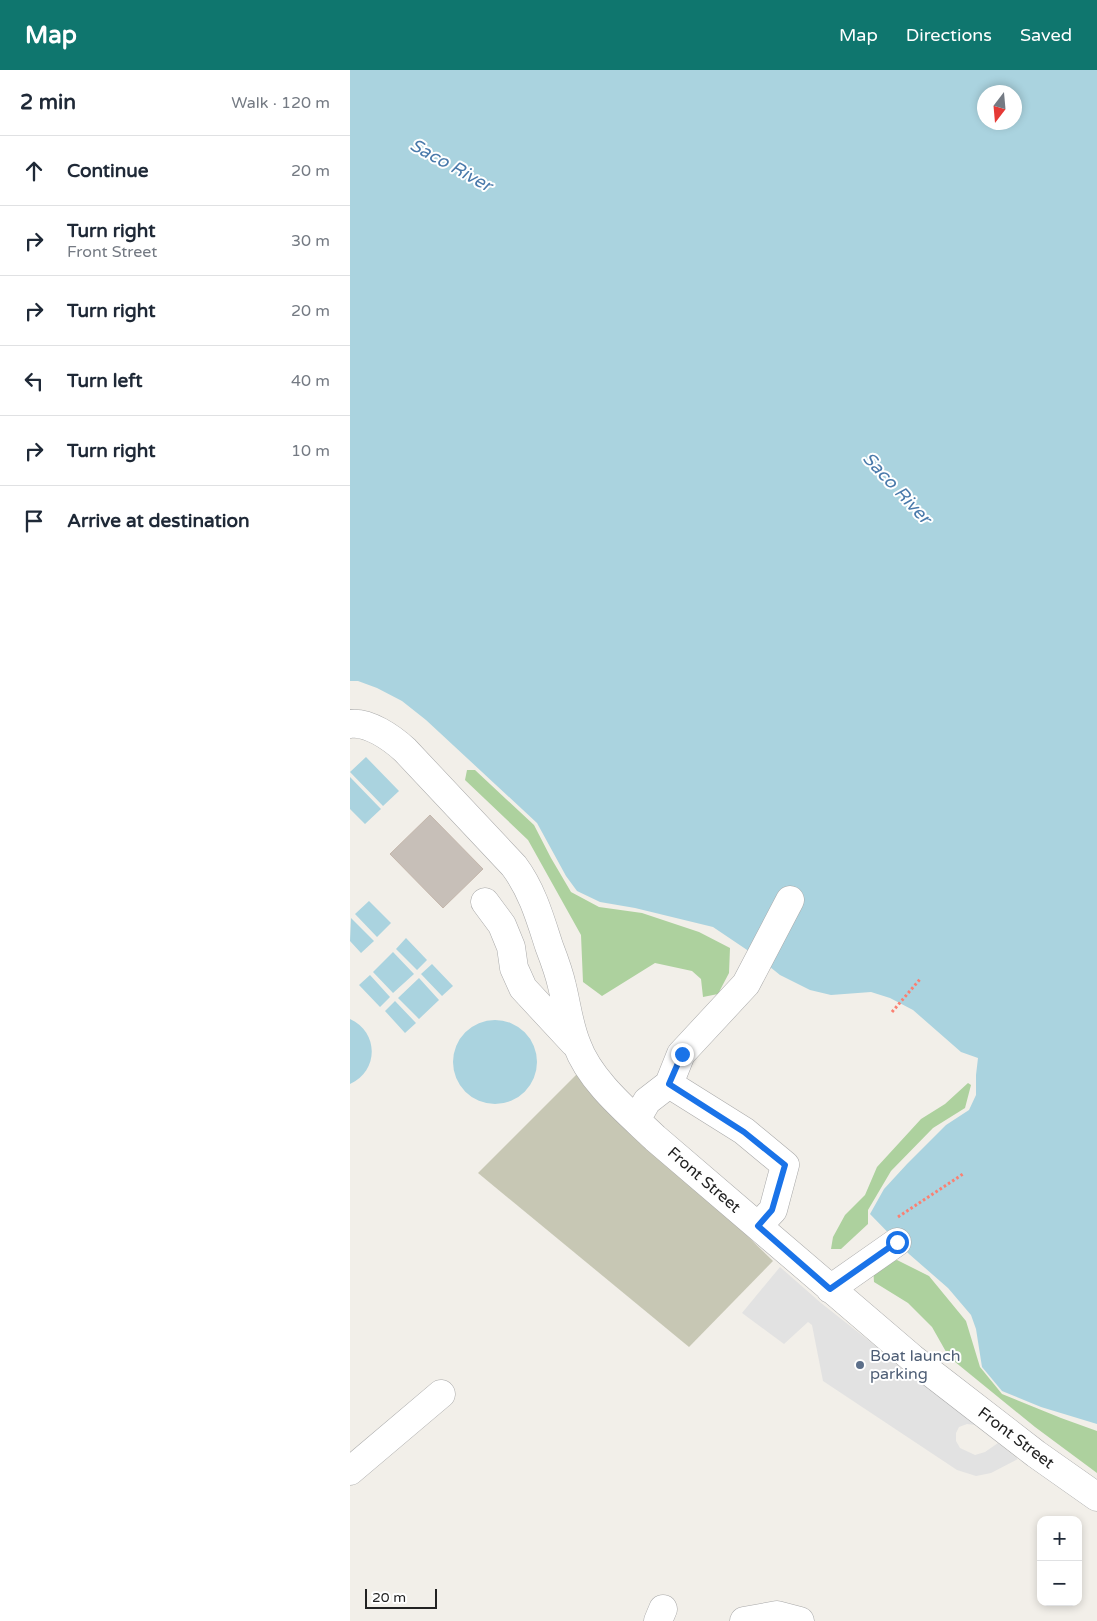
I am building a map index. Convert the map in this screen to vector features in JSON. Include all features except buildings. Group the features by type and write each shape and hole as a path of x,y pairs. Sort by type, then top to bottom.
{"street":[{"path":"350,724 356,723 367,726 392,738 399,744 460,808 524,880 534,899 562,984 568,1017 577,1046"},
{"path":"636,1120 647,1101 669,1084 682,1054 746,984 790,900"},
{"path":"485,902 502,925 510,946 514,968 523,988 577,1046"},
{"name":"Front Street","path":"577,1046 599,1081 655,1138 927,1370 1036,1454 1097,1497"},
{"path":"669,1084 744,1132 785,1165 772,1210 758,1226"},
{"path":"830,1289 897,1230"},
{"path":"350,1471 441,1394"},
{"path":"744,1621 777,1615 800,1621"}],"path":[{"path":"892,1012 921,978"},
{"path":"897,1230 963,1174"}],"shaded area":[{"path":"580,1071 773,1261 689,1347 478,1173"},
{"name":"Boat launch parking","path":"780,1267 821,1303 976,1425 967,1424 959,1427 956,1433 956,1441 960,1448 975,1455 985,1452 998,1443 1018,1459 991,1473 976,1476 957,1470 823,1381 812,1325 808,1322 784,1344 742,1313"}],"green space":[{"path":"467,770 475,770 534,825 571,892 599,907 642,913 699,932 730,948 729,973 718,994 703,997 701,979 692,971 655,963 602,996 583,982 581,935 528,840 465,780"},
{"path":"968,1083 971,1085 965,1108 933,1128 891,1171 868,1210 868,1224 841,1249 831,1249 833,1237 845,1215 865,1195 877,1167 921,1119 945,1104"},
{"path":"897,1260 929,1276 966,1321 980,1367 1002,1394 1097,1431 1097,1473 1035,1427 949,1357 932,1327 908,1303 874,1282 873,1266"}],"water":[{"name":"Saco River","path":"350,70 1097,70 1097,1424 1041,1407 1002,1391 982,1367 976,1329 971,1315 948,1288 909,1254 870,1214 884,1189 907,1164 946,1125 969,1110 976,1095 978,1058 961,1052 913,1010 890,998 871,992 831,995 810,990 780,975 759,958 713,927 635,908 600,902 577,891 566,876 537,823 426,720 402,701 358,681 350,681"},
{"path":"366,757 399,791 383,806 350,772"},
{"path":"350,777 381,809 365,824 350,809"},
{"path":"369,901 391,923 377,937 355,914"},
{"path":"351,918 374,941 361,953 350,941"},
{"path":"406,938 427,960 417,970 396,949"},
{"path":"393,952 414,974 393,993 373,972"},
{"path":"432,964 453,986 442,996 421,974"},
{"path":"370,975 390,997 380,1007 359,985"},
{"path":"419,978 439,1000 419,1019 398,998"},
{"path":"395,1001 416,1023 405,1033 385,1011"},
{"path":"350,1019 360,1025 366,1033 372,1051 366,1070 360,1078 350,1084"},
{"path":"495,1020 511,1023 525,1032 534,1046 537,1062 534,1078 525,1092 511,1101 495,1104 479,1101 465,1092 456,1078 453,1062 456,1046 465,1032 479,1023"}],"place":[{"name":"Boat launch parking","path":"860,1365"}],"route":[{"path":"682,1054 669,1084 744,1132 785,1165 772,1210 758,1226 830,1289 847,1275 897,1242"}]}
